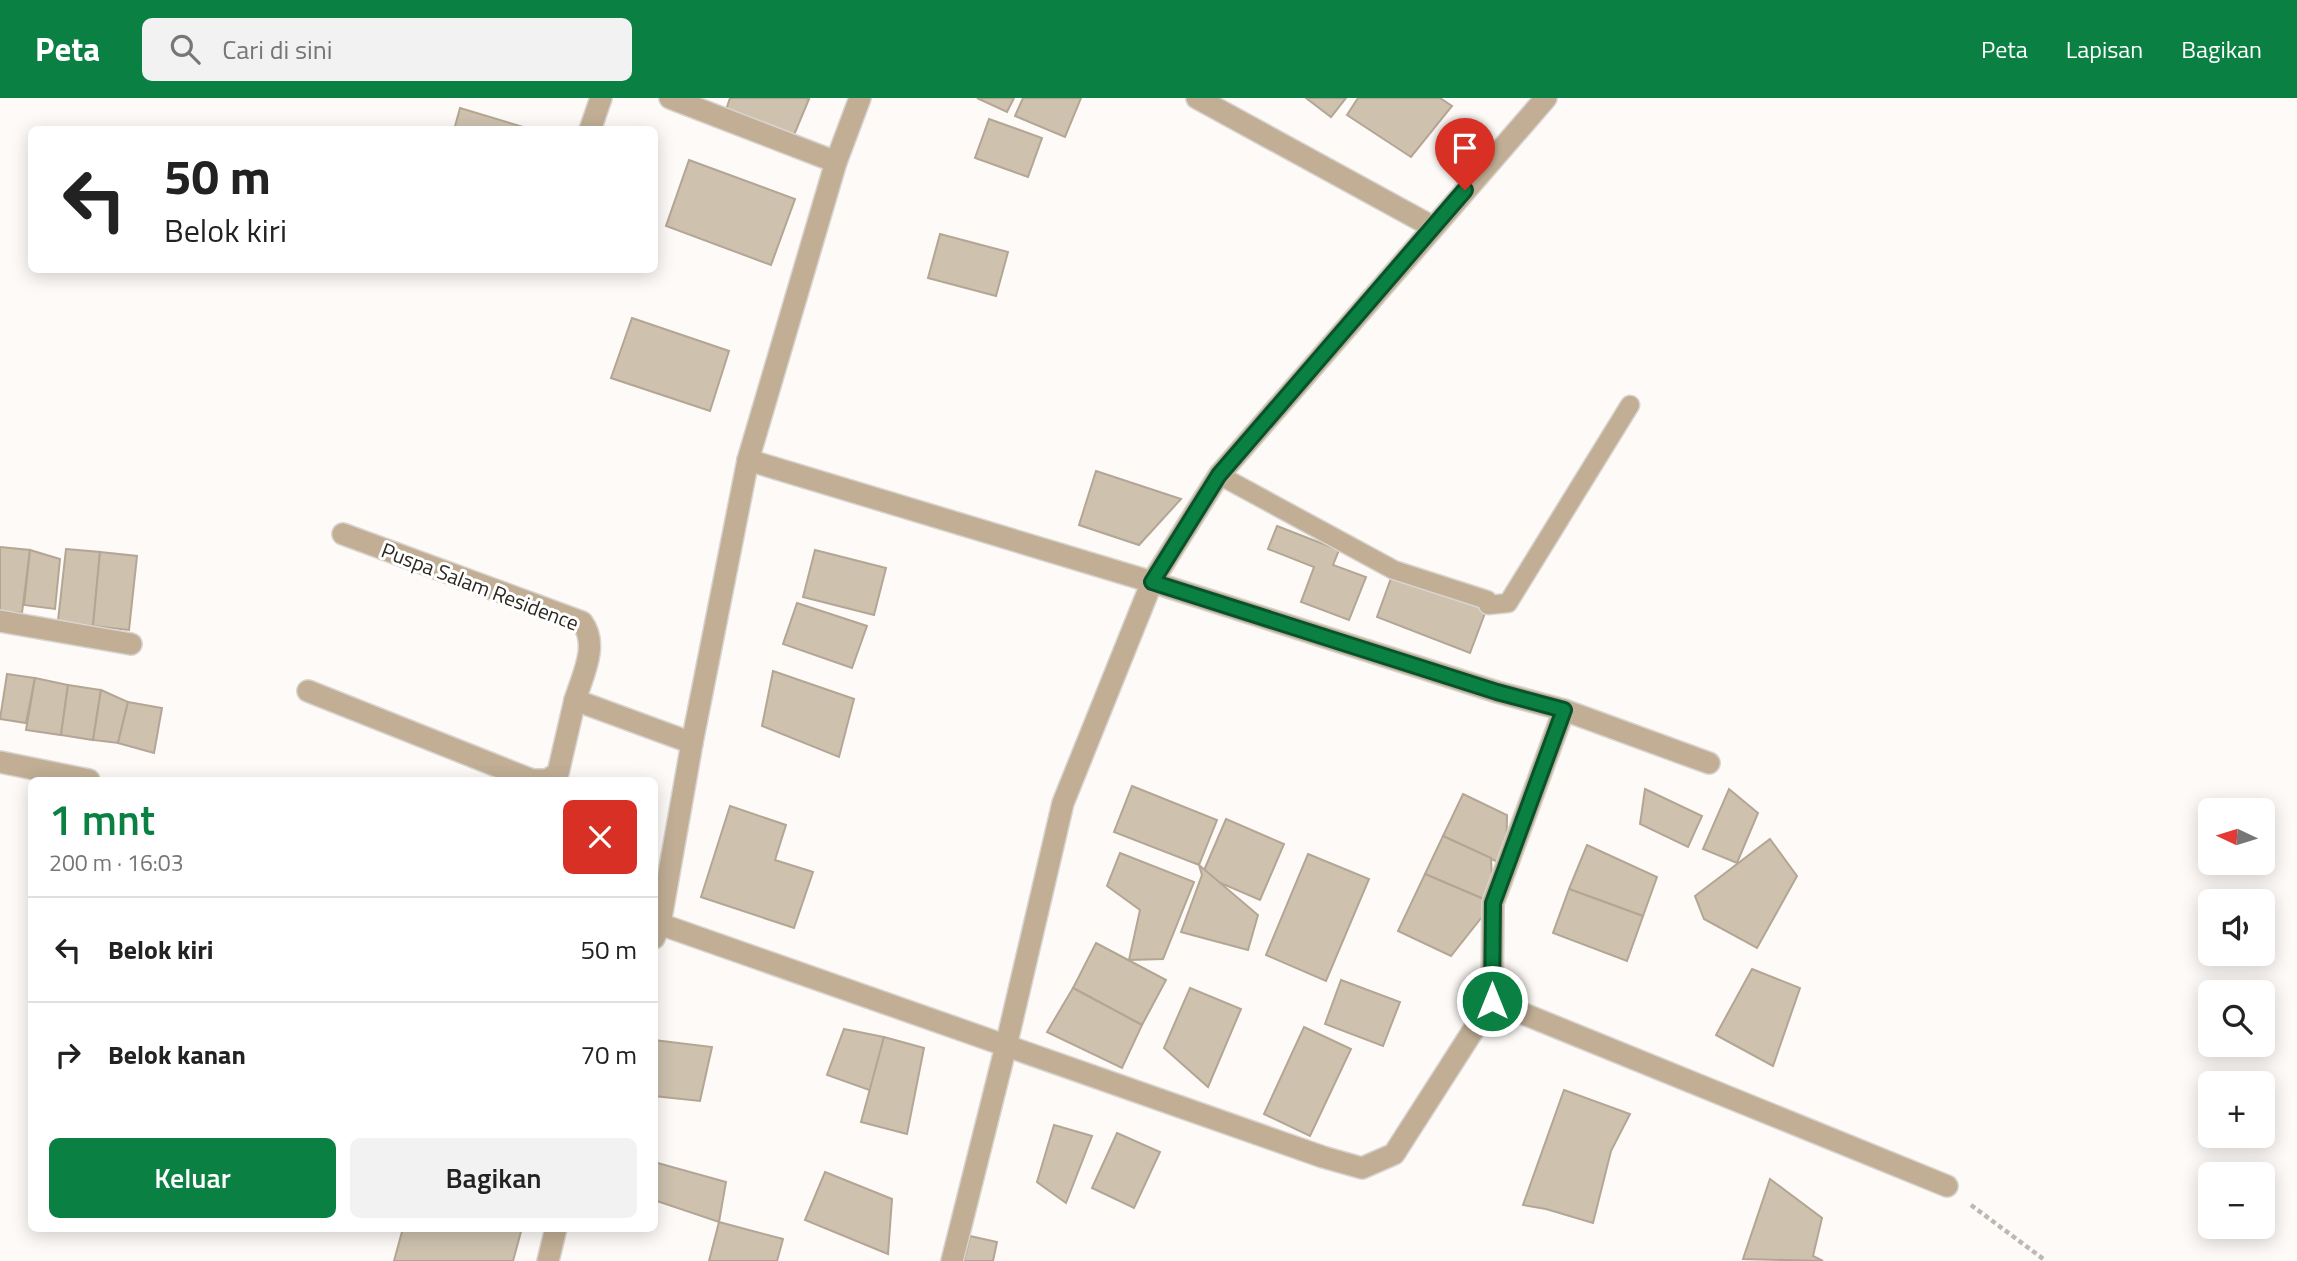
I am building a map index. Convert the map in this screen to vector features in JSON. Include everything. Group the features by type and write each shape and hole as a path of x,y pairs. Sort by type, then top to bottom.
{"street":[{"path":"591,126 601,98"},
{"path":"670,98 836,162"},
{"path":"658,918 748,460 836,162 860,98"},
{"path":"1196,98 1433,227"},
{"path":"952,1261 1063,803 1152,582 1219,475 1546,98"},
{"path":"748,460 1152,582 1497,692 1564,710 1709,763"},
{"name":"Puspa Salam Residence","path":"343,534 582,622 591,634 591,646 558,773 552,777"},
{"path":"0,621 131,645"},
{"name":"Puspa Salam Residence","path":"308,691 525,777"},
{"path":"575,700 692,743"},
{"path":"658,929 1323,1157 1362,1168 1394,1154 1492,1001 1493,903 1564,710"},
{"path":"0,762 74,777"},
{"path":"1492,1001 1947,1186"},
{"path":"548,1261 555,1232"}],"lane":[{"path":"1219,475 1394,570 1487,600 1488,604 1508,603 1630,405"}],"path":[{"path":"1947,1186 2046,1261"}],"building":[{"path":"730,98 809,99 794,135 726,110"},
{"path":"977,98 1014,98 1007,112"},
{"path":"1023,98 1081,98 1065,137 1015,116"},
{"path":"1306,98 1346,98 1331,117"},
{"path":"1358,98 1440,98 1452,106 1411,157 1347,115"},
{"path":"460,108 520,126 455,126"},
{"path":"989,119 1042,138 1028,177 975,158"},
{"path":"689,160 795,199 771,265 666,226"},
{"path":"940,234 1008,252 996,296 928,278"},
{"path":"632,318 729,351 710,411 611,378"},
{"path":"1096,471 1181,499 1139,545 1079,525"},
{"path":"1277,526 1339,550 1333,565 1366,577 1349,620 1301,602 1314,567 1268,549"},
{"path":"0,547 30,550 22,613 0,611"},
{"path":"66,549 100,552 93,626 58,621"},
{"path":"30,550 60,559 55,609 24,605"},
{"path":"815,550 886,568 874,615 803,597"},
{"path":"100,552 137,556 129,630 93,626"},
{"path":"1394,570 1488,605 1470,653 1377,617"},
{"path":"797,603 867,626 852,668 783,644"},
{"path":"773,671 854,699 839,757 762,726"},
{"path":"7,674 35,678 26,723 0,719"},
{"path":"35,678 68,685 61,735 26,730"},
{"path":"68,685 101,690 93,740 61,735"},
{"path":"101,690 128,702 118,743 93,740"},
{"path":"128,702 162,708 154,753 118,743"},
{"path":"1132,786 1217,820 1199,865 1114,832"},
{"path":"1645,789 1702,816 1688,847 1640,824"},
{"path":"1729,789 1758,813 1737,863 1703,849"},
{"path":"1463,794 1507,815 1506,866 1443,836"},
{"path":"730,806 786,825 775,860 813,872 794,928 701,897"},
{"path":"1226,819 1284,844 1260,900 1202,875"},
{"path":"1443,836 1491,858 1493,903 1425,874"},
{"path":"1770,839 1797,876 1757,948 1704,919 1695,896"},
{"path":"1587,845 1657,877 1643,916 1569,889"},
{"path":"1120,853 1194,882 1163,959 1129,960 1140,910 1107,886"},
{"path":"1308,854 1369,879 1326,981 1266,955"},
{"path":"1199,865 1258,915 1248,950 1181,932 1202,875"},
{"path":"1425,874 1493,903 1451,956 1398,931"},
{"path":"1569,889 1643,916 1627,961 1553,933"},
{"path":"1096,943 1166,980 1142,1025 1073,988"},
{"path":"1752,969 1800,988 1773,1066 1716,1035"},
{"path":"1341,980 1400,1002 1383,1046 1325,1024"},
{"path":"1073,988 1142,1025 1122,1068 1047,1032"},
{"path":"1190,988 1241,1009 1208,1087 1164,1048"},
{"path":"1304,1027 1351,1049 1310,1136 1264,1114"},
{"path":"844,1029 884,1037 872,1091 827,1075"},
{"path":"884,1037 924,1048 907,1134 861,1122"},
{"path":"658,1040 712,1047 700,1101 658,1096"},
{"path":"1564,1090 1630,1114 1611,1151 1593,1223 1523,1205"},
{"path":"1054,1125 1092,1136 1066,1203 1037,1182"},
{"path":"1117,1133 1160,1152 1134,1208 1092,1188"},
{"path":"658,1163 726,1182 719,1222 658,1201"},
{"path":"825,1172 892,1199 888,1254 805,1220"},
{"path":"1770,1179 1822,1218 1813,1256 1823,1261 1743,1259"},
{"path":"719,1222 783,1239 777,1261 709,1261"},
{"path":"402,1232 521,1232 513,1261 394,1261"},
{"path":"970,1236 997,1242 993,1261 964,1261"}],"route":[{"path":"1465,190 1219,475 1152,582 1497,692 1564,710 1493,903 1492,1001"}]}
